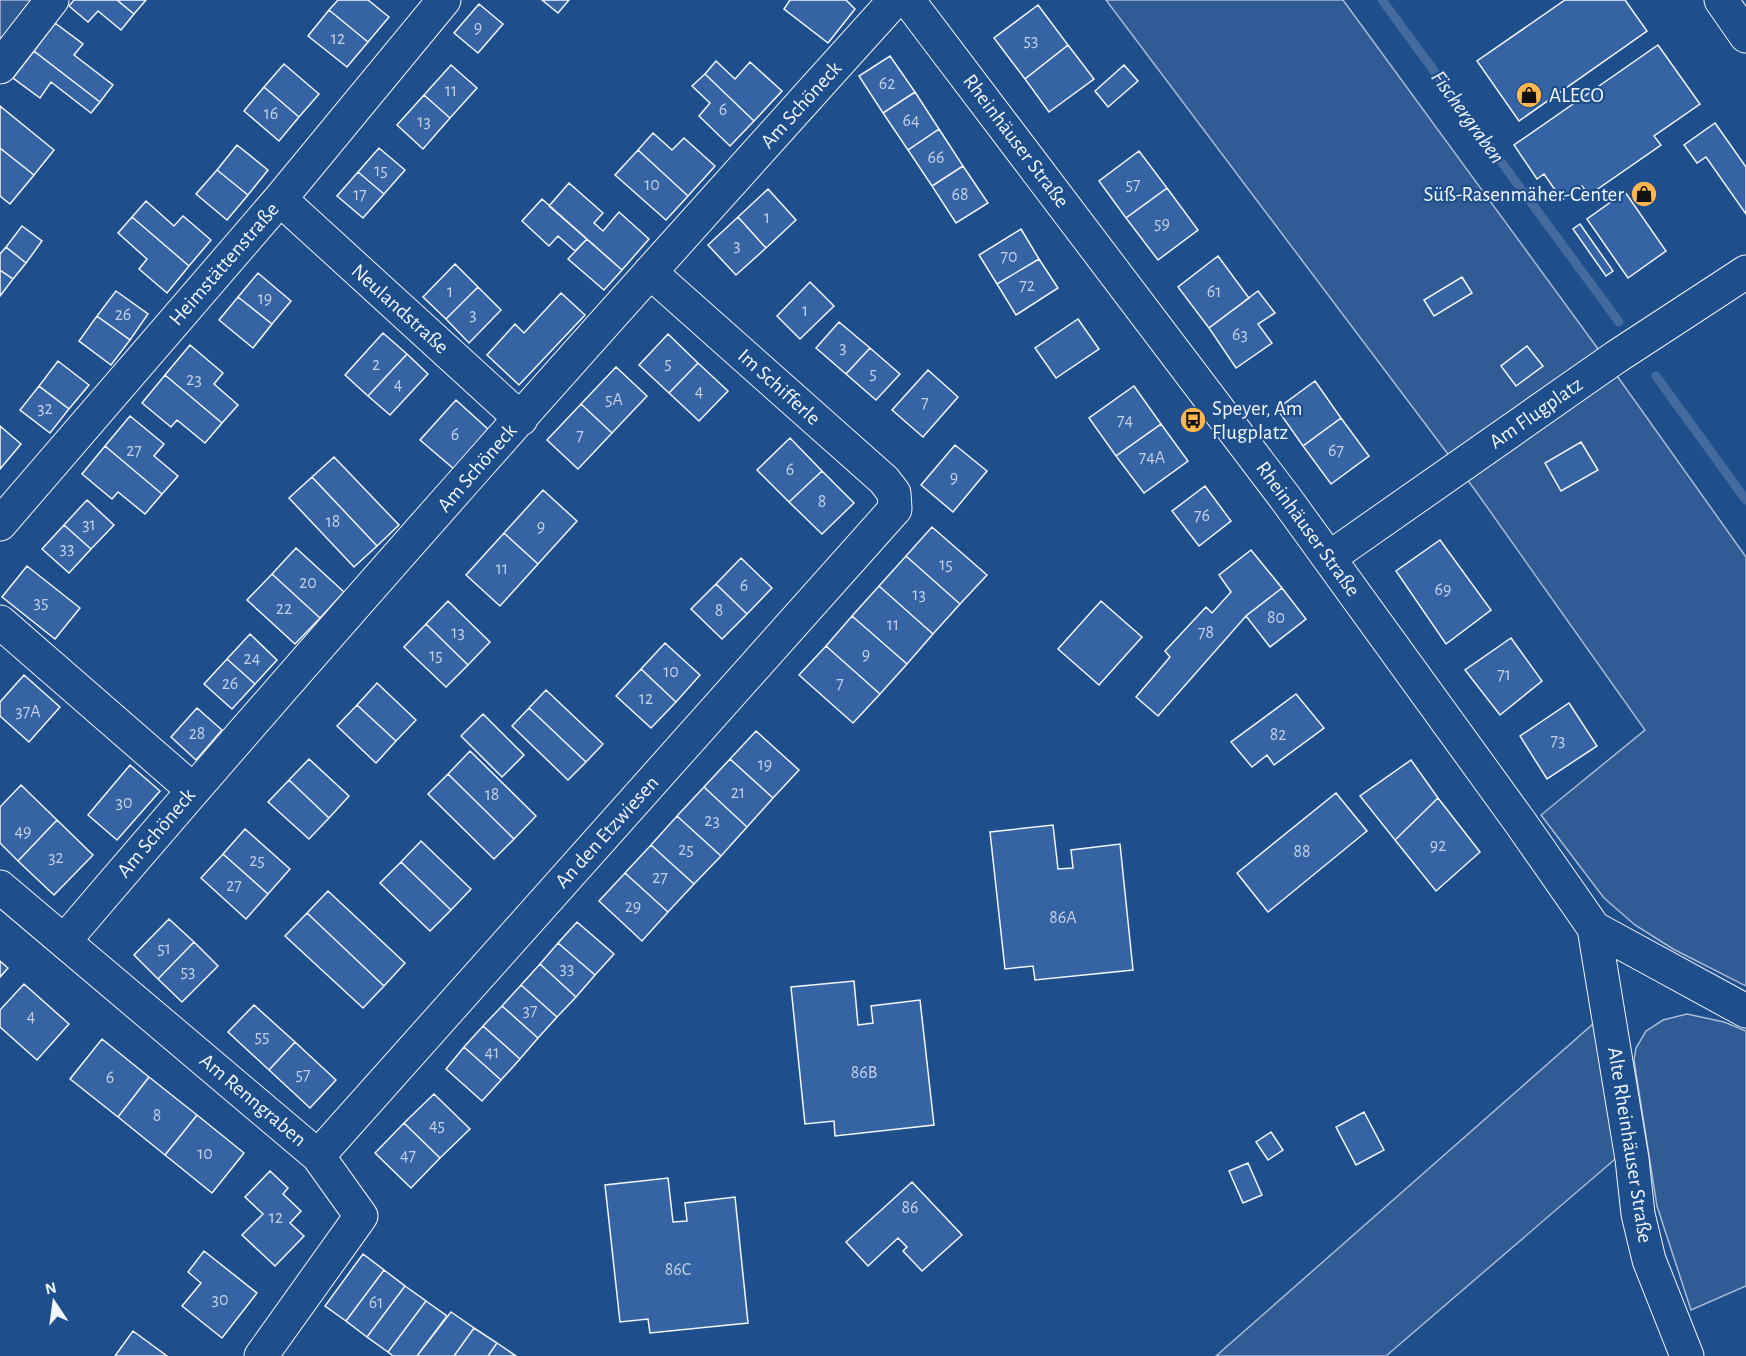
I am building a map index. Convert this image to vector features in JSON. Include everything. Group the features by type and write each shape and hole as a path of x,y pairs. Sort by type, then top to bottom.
{"street":[{"path":"0,67 52,0"},
{"name":"Heimstättenstraße","path":"0,524 280,199 444,0"},
{"name":"Am Schöneck","path":"65,940 193,790 650,272 895,0"},
{"name":"Rheinhäuser Straße","path":"908,0 1044,177 1329,558 1594,928 1746,1011"},
{"path":"1721,0 1746,36"},
{"name":"Neulandstraße","path":"280,199 521,419"},
{"name":"Im Schifferle","path":"650,272 884,480 894,493 895,509"},
{"name":"Am Flugplatz","path":"1329,558 1616,357 1746,272"},
{"name":"An den Etzwiesen","path":"318,1156 895,509"},
{"path":"0,622 193,790"},
{"name":"Am Renngraben","path":"0,887 318,1156 361,1216 261,1356"},
{"name":"Alte Rheinhäuser Straße","path":"1594,928 1632,1159 1638,1214 1649,1260 1687,1356"}],"shaded area":[{"path":"0,0 31,0 0,40"},
{"path":"1106,0 1343,0 1593,342 1746,557 1746,986 1673,949 1635,925 1604,898 1541,815 1645,730 1475,490"},
{"path":"1687,1014 1724,1022 1746,1031 1746,1286 1691,1310 1657,1206 1634,1060 1636,1048 1646,1031 1663,1020"},
{"path":"1593,1024 1621,1154 1386,1356 1216,1356"}],"building":[{"path":"74,0 117,0 134,14 121,30 98,11 88,22 69,6"},
{"path":"117,0 146,0 134,14"},
{"path":"338,0 368,0 389,17 368,42 329,10"},
{"path":"542,0 569,0 558,13"},
{"path":"790,0 846,0 855,9 828,43 784,9"},
{"path":"1565,0 1625,0 1647,31 1519,121 1477,61"},
{"path":"479,4 503,24 478,53 454,33"},
{"path":"1038,5 1068,45 1025,79 994,38"},
{"path":"329,10 368,42 347,67 308,36"},
{"path":"55,23 83,44 74,55 113,85 100,102 34,51"},
{"path":"1068,45 1094,79 1049,112 1025,79"},
{"path":"1658,45 1700,104 1654,136 1661,145 1589,195 1582,186 1562,200 1544,174 1537,179 1514,145"},
{"path":"34,51 100,102 91,113 51,82 40,98 13,78"},
{"path":"890,56 915,92 883,113 859,76"},
{"path":"716,61 735,79 750,62 782,91 754,121 705,74"},
{"path":"284,64 319,94 299,117 264,87"},
{"path":"451,65 477,88 450,118 424,95"},
{"path":"1124,65 1138,81 1108,107 1095,91"},
{"path":"705,74 754,121 730,146 699,116 710,103 692,86"},
{"path":"264,87 299,117 279,141 244,111"},
{"path":"915,92 939,129 908,150 883,113"},
{"path":"424,95 450,118 423,149 397,125"},
{"path":"0,106 54,150 34,175 0,148"},
{"path":"1715,123 1746,167 1746,214 1706,157 1697,163 1684,145"},
{"path":"939,129 963,166 932,186 908,150"},
{"path":"653,133 672,150 684,138 715,166 688,196 638,150"},
{"path":"237,145 268,170 248,195 217,170"},
{"path":"0,148 34,175 10,204 0,196"},
{"path":"379,148 405,170 384,194 358,172"},
{"path":"638,150 688,196 666,220 615,175"},
{"path":"1139,151 1167,188 1126,218 1099,181"},
{"path":"963,166 988,203 956,223 932,186"},
{"path":"217,170 248,195 227,220 196,194"},
{"path":"358,172 384,194 363,218 337,196"},
{"path":"569,183 603,213 594,223 603,231 619,212 649,239 622,270 549,206"},
{"path":"1167,188 1198,230 1158,260 1126,218"},
{"path":"768,189 796,220 766,248 738,217"},
{"path":"1625,192 1666,251 1628,278 1587,219"},
{"path":"542,199 587,239 575,251 558,236 549,246 522,221"},
{"path":"146,201 174,226 183,216 211,240 189,266 132,217"},
{"path":"132,217 189,266 167,293 139,269 147,259 118,233"},
{"path":"738,217 766,248 736,275 708,245"},
{"path":"1580,224 1613,271 1606,276 1573,229"},
{"path":"22,226 42,241 26,263 6,247"},
{"path":"1021,229 1039,259 997,284 979,255"},
{"path":"587,239 622,270 604,290 568,259"},
{"path":"6,247 26,263 13,279 0,270 0,254"},
{"path":"1218,256 1249,298 1209,328 1178,287"},
{"path":"1039,259 1058,288 1016,315 997,284"},
{"path":"455,264 478,287 446,319 423,297"},
{"path":"0,270 13,279 0,296"},
{"path":"258,273 291,301 272,324 238,297"},
{"path":"1462,277 1472,293 1434,316 1424,300"},
{"path":"810,282 834,306 800,339 777,316"},
{"path":"478,287 501,310 469,343 446,319"},
{"path":"116,291 148,314 130,340 97,316"},
{"path":"1258,291 1275,313 1258,324 1272,343 1236,368 1209,328"},
{"path":"561,293 585,315 519,385 487,355 515,324 524,333"},
{"path":"238,297 272,324 253,348 219,320"},
{"path":"97,316 130,340 111,365 79,341"},
{"path":"1078,319 1099,349 1056,378 1035,348"},
{"path":"839,322 870,348 846,374 816,348"},
{"path":"383,333 407,354 368,396 345,375"},
{"path":"668,334 698,363 669,393 639,365"},
{"path":"190,345 223,373 214,384 238,405 222,423 165,375"},
{"path":"1527,346 1543,366 1516,386 1501,366"},
{"path":"870,348 900,374 876,400 846,374"},
{"path":"407,354 428,374 390,415 368,396"},
{"path":"58,361 89,385 69,409 39,386"},
{"path":"698,363 728,391 699,421 669,393"},
{"path":"616,367 647,396 612,433 581,404"},
{"path":"928,370 958,397 923,437 892,410"},
{"path":"165,375 222,423 205,443 177,420 171,427 142,403"},
{"path":"1315,381 1341,418 1303,446 1277,409"},
{"path":"39,386 69,409 50,433 20,410"},
{"path":"1134,386 1161,424 1116,456 1089,418"},
{"path":"456,400 489,430 454,469 420,440"},
{"path":"581,404 612,433 578,469 547,440"},
{"path":"130,416 164,444 154,456 178,476 162,494 105,446"},
{"path":"1341,418 1369,456 1331,484 1303,446"},
{"path":"1161,424 1188,461 1144,493 1116,456"},
{"path":"0,426 21,444 0,469"},
{"path":"790,438 822,471 789,502 757,470"},
{"path":"1581,442 1598,470 1561,491 1545,463"},
{"path":"955,445 987,471 953,512 921,485"},
{"path":"105,446 162,494 145,514 118,492 112,499 82,474"},
{"path":"334,457 399,525 377,546 312,477"},
{"path":"822,471 854,503 822,534 789,502"},
{"path":"312,477 377,546 354,567 289,498"},
{"path":"1205,486 1231,521 1199,546 1172,511"},
{"path":"543,490 577,521 538,564 504,533"},
{"path":"87,500 114,525 91,549 64,525"},
{"path":"64,525 91,549 69,573 42,549"},
{"path":"932,527 987,575 960,604 906,556"},
{"path":"504,533 538,564 500,606 466,575"},
{"path":"1440,540 1491,610 1446,644 1396,571"},
{"path":"296,548 344,592 320,618 272,574"},
{"path":"1251,550 1282,588 1246,616 1158,716 1136,697 1170,657 1165,651 1206,607 1212,613 1231,592 1219,575"},
{"path":"906,556 960,604 933,634 879,586"},
{"path":"741,558 772,588 747,614 716,584"},
{"path":"27,566 80,608 55,639 2,597"},
{"path":"272,574 320,618 295,644 247,600"},
{"path":"716,584 747,614 722,639 691,609"},
{"path":"879,586 933,634 907,664 852,616"},
{"path":"1282,588 1306,619 1270,647 1246,616"},
{"path":"448,601 490,642 468,665 426,624"},
{"path":"1101,601 1142,637 1099,685 1058,649"},
{"path":"852,616 907,664 880,694 826,646"},
{"path":"426,624 468,665 446,687 404,647"},
{"path":"250,634 277,660 255,684 227,659"},
{"path":"1511,638 1542,681 1500,715 1465,670"},
{"path":"665,643 700,675 676,702 641,669"},
{"path":"826,646 880,694 853,723 799,675"},
{"path":"227,659 255,684 232,709 204,684"},
{"path":"641,669 676,702 651,728 616,696"},
{"path":"24,675 60,707 29,742 0,716 0,702"},
{"path":"377,683 416,720 396,741 357,705"},
{"path":"546,690 603,744 586,762 529,708"},
{"path":"1296,694 1324,728 1274,765 1267,755 1252,767 1231,742"},
{"path":"1569,703 1597,746 1547,779 1520,736"},
{"path":"357,705 396,741 376,763 337,726"},
{"path":"197,708 222,730 196,760 171,737"},
{"path":"529,708 586,762 568,780 512,726"},
{"path":"483,714 524,755 502,777 461,736"},
{"path":"756,731 799,770 773,798 730,759"},
{"path":"470,751 536,816 514,839 448,774"},
{"path":"309,759 349,796 329,818 289,780"},
{"path":"730,759 773,798 747,827 704,787"},
{"path":"1411,760 1438,798 1395,840 1360,796"},
{"path":"130,765 160,791 117,840 88,815"},
{"path":"448,774 514,839 494,859 428,794"},
{"path":"289,780 329,818 309,839 268,802"},
{"path":"21,785 57,820 18,861 0,843 0,807"},
{"path":"704,787 747,827 721,856 677,816"},
{"path":"1336,793 1367,831 1268,912 1237,873"},
{"path":"1438,798 1480,852 1436,891 1395,840"},
{"path":"677,816 721,856 694,884 651,845"},
{"path":"57,820 93,855 54,895 18,861"},
{"path":"1053,825 1058,869 1073,868 1071,850 1120,844 1133,970 1035,980 1033,966 1005,969 990,832"},
{"path":"245,829 290,869 268,894 223,854"},
{"path":"421,841 471,889 451,910 401,862"},
{"path":"651,845 694,884 668,912 625,873"},
{"path":"223,854 268,894 246,919 201,878"},
{"path":"401,862 451,910 430,931 380,883"},
{"path":"625,873 668,912 642,941 599,901"},
{"path":"328,891 405,963 384,986 307,913"},
{"path":"307,913 384,986 363,1008 285,936"},
{"path":"169,919 194,942 158,979 134,955"},
{"path":"577,922 614,954 595,975 558,943"},
{"path":"194,942 218,966 182,1002 158,979"},
{"path":"558,943 595,975 576,997 540,964"},
{"path":"0,961 8,968 0,977"},
{"path":"540,964 576,997 557,1017 521,985"},
{"path":"854,981 858,1025 873,1023 871,1006 920,1000 934,1125 835,1136 834,1121 805,1124 791,987"},
{"path":"24,984 69,1024 37,1060 0,1027 0,1010"},
{"path":"521,985 557,1017 538,1038 502,1006"},
{"path":"254,1005 295,1042 269,1070 228,1032"},
{"path":"502,1006 538,1038 520,1059 483,1026"},
{"path":"483,1026 520,1059 501,1080 464,1047"},
{"path":"102,1039 149,1077 118,1117 70,1079"},
{"path":"295,1042 336,1080 310,1108 269,1070"},
{"path":"464,1047 501,1080 482,1101 446,1069"},
{"path":"149,1077 197,1115 165,1155 118,1117"},
{"path":"434,1094 470,1129 440,1158 404,1123"},
{"path":"1364,1112 1384,1150 1356,1165 1336,1127"},
{"path":"197,1115 244,1153 212,1193 165,1155"},
{"path":"404,1123 440,1158 411,1188 375,1153"},
{"path":"1271,1132 1283,1150 1268,1160 1256,1142"},
{"path":"1248,1163 1262,1195 1243,1203 1229,1171"},
{"path":"270,1171 288,1188 283,1194 301,1211 290,1223 304,1236 275,1266 242,1235 263,1214 245,1197"},
{"path":"668,1178 673,1222 687,1221 685,1203 735,1197 748,1323 650,1333 648,1319 620,1322 605,1185"},
{"path":"912,1182 962,1235 922,1271 903,1251 907,1247 898,1238 868,1266 846,1242"},
{"path":"204,1251 257,1293 222,1338 182,1306 201,1283 188,1272"},
{"path":"363,1254 384,1270 346,1321 325,1306"},
{"path":"384,1270 405,1286 367,1337 346,1321"},
{"path":"405,1286 426,1301 388,1352 367,1337"},
{"path":"426,1301 447,1316 417,1356 393,1356 388,1352"},
{"path":"451,1312 474,1328 454,1356 417,1356"},
{"path":"474,1328 497,1343 488,1356 454,1356"},
{"path":"133,1331 167,1356 115,1356"},
{"path":"497,1343 516,1356 488,1356"}],"waterway":[{"name":"Fischergraben","path":"1382,0 1619,322"},
{"name":"Fischergraben","path":"1656,376 1746,500"}],"place":[{"name":"ALECO","path":"1529,95"},
{"name":"Süß-Rasenmäher-Center","path":"1644,194"},
{"name":"Speyer, Am Flugplatz","path":"1193,420"}]}
